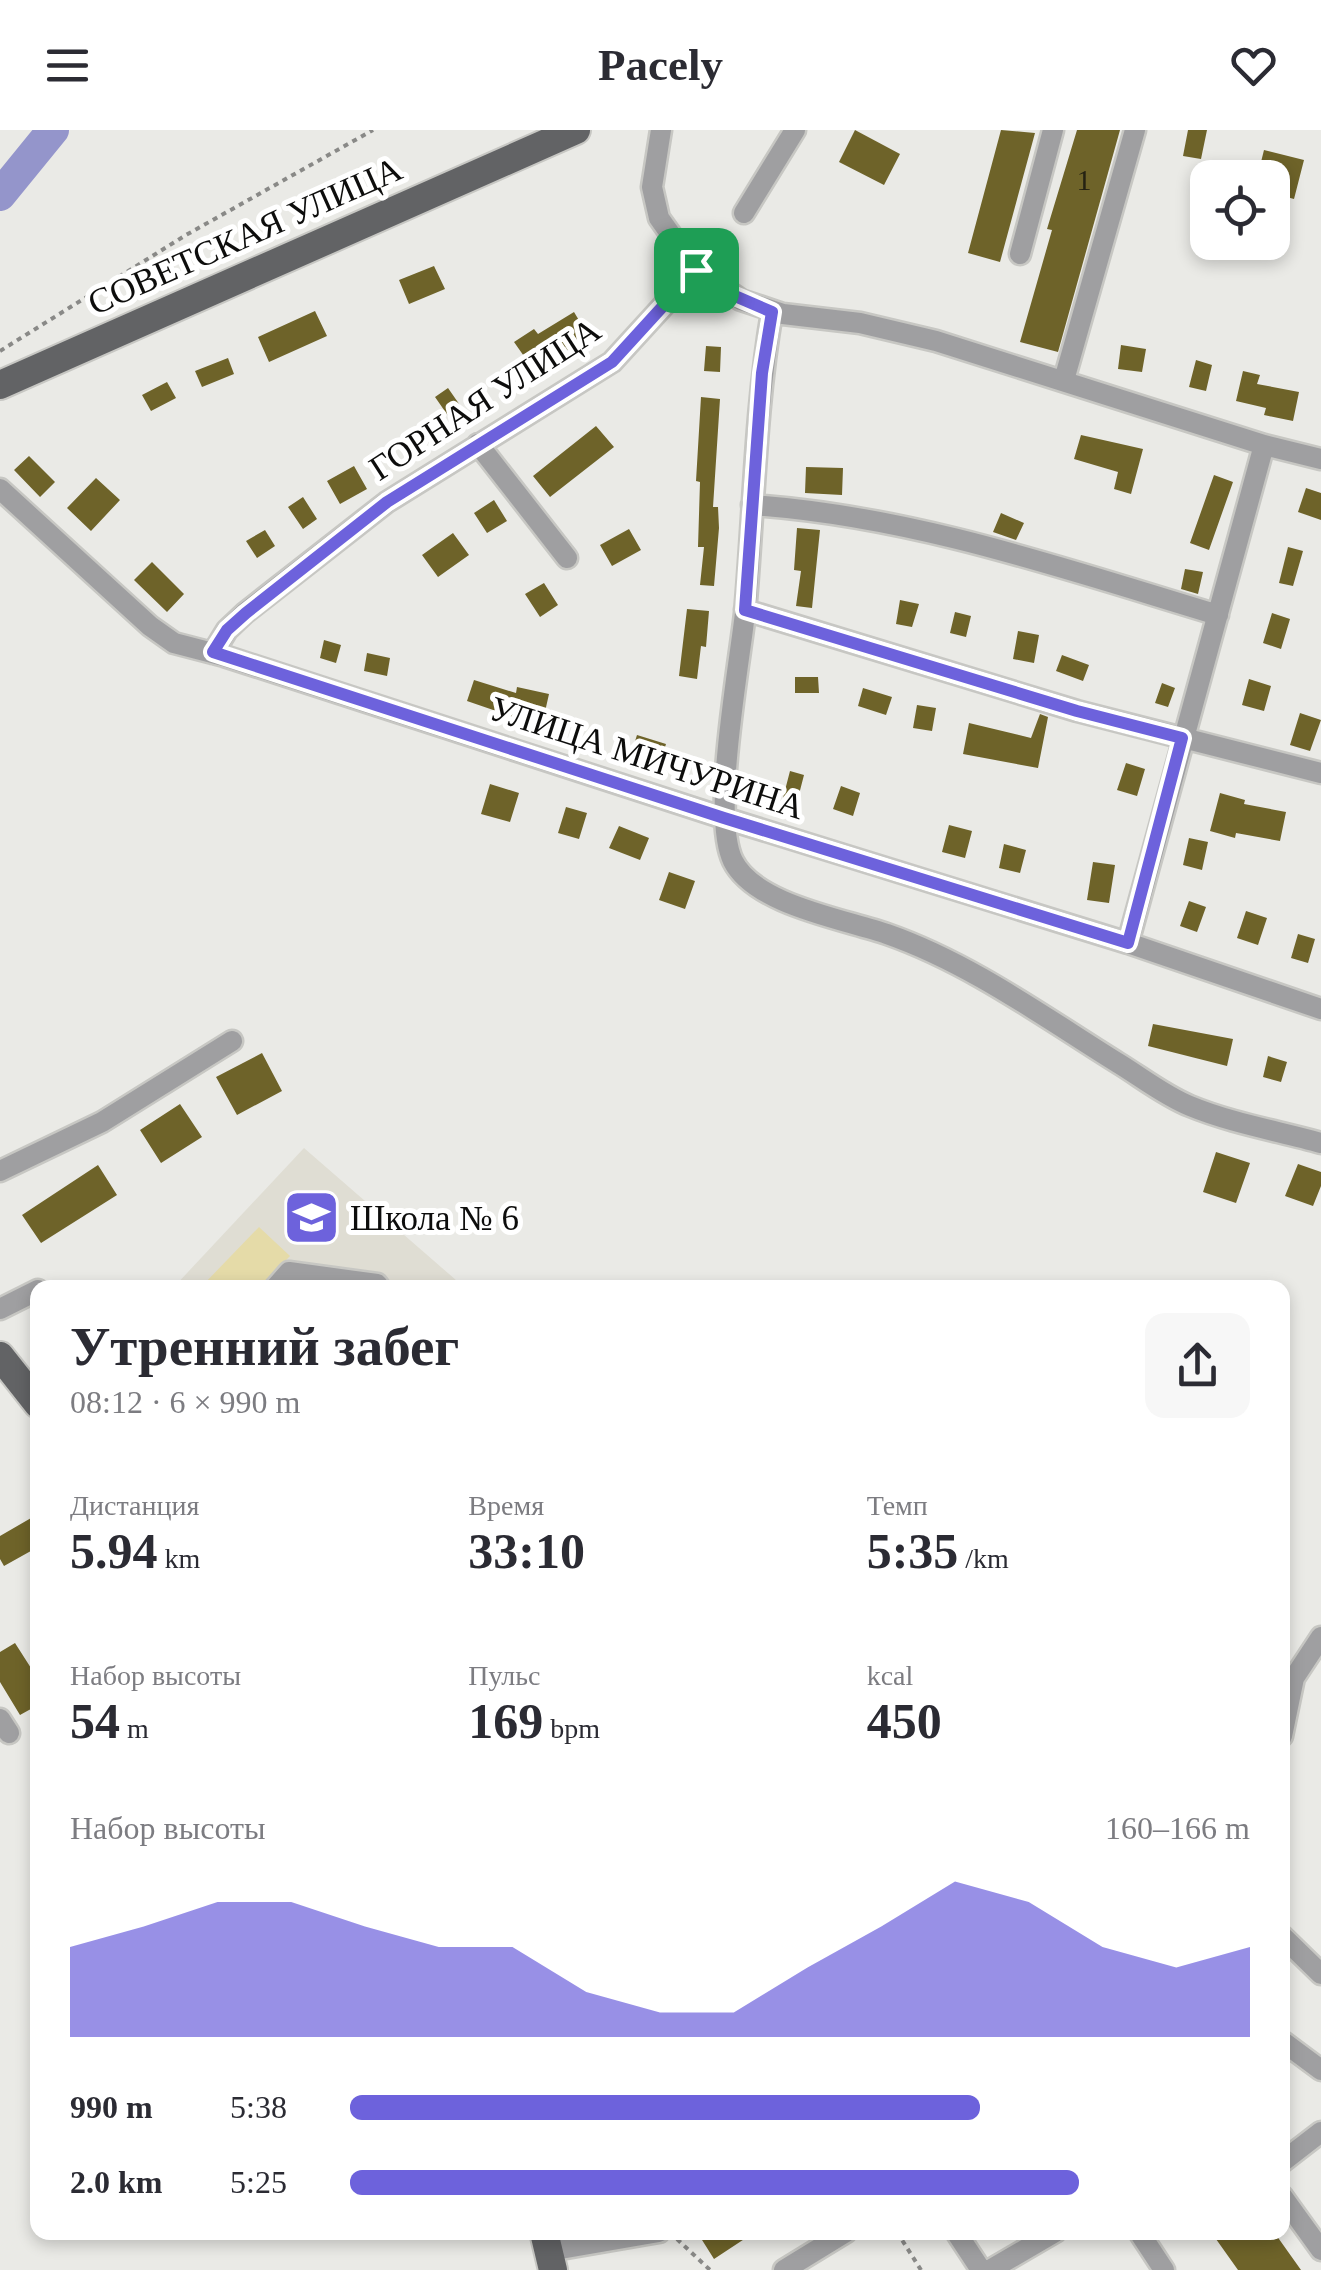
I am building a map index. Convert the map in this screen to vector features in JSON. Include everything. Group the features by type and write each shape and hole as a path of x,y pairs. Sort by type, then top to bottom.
{"main road":[{"name":"СОВЕТСКАЯ УЛИЦА","path":"0,384 576,130"},
{"path":"0,1356 30,1385"}],"street":[{"path":"662,130 653,168 653,197 667,231 696,270 728,293 772,312 843,320 913,334 1321,460"},
{"path":"744,212 795,130"},
{"path":"1020,254 1053,130"},
{"path":"1064,380 1135,130"},
{"name":"ГОРНАЯ УЛИЦА","path":"213,652 235,622 330,543 387,502 612,362 696,270"},
{"path":"772,312 762,373 745,610 724,818 734,863 762,890 814,912 890,935 964,969 1188,1106 1321,1143"},
{"path":"478,444 567,558"},
{"path":"1128,943 1264,445"},
{"name":"УЛИЦА МИЧУРИНА","path":"0,489 160,634 182,646 213,652 724,818 1128,943 1321,1009"},
{"path":"752,505 862,517 924,530 1218,615"},
{"path":"745,610 1061,707 1321,773"},
{"path":"0,1171 102,1122 232,1041"},
{"path":"282,1280 289,1272 348,1280"},
{"path":"0,1309 30,1294"},
{"path":"1290,1697 1294,1678 1318,1650"},
{"path":"1290,1944 1321,1974"},
{"path":"1290,2047 1321,2070"},
{"path":"1290,2156 1321,2132"},
{"path":"1290,2207 1321,2250"},
{"path":"549,2251 612,2240"},
{"path":"784,2270 833,2240"},
{"path":"961,2240 982,2270"},
{"path":"990,2270 1041,2240"},
{"path":"1144,2240 1164,2270"}],"path":[{"path":"0,351 186,235 373,130"},
{"path":"678,2240 710,2270"},
{"path":"902,2240 921,2270"}],"shaded area":[{"name":"Школа № 6","path":"304,1148 456,1280 180,1280"},
{"path":"259,1227 290,1256 267,1280 208,1280"}],"building":[{"path":"855,130 900,154 884,185 839,162"},
{"path":"1001,130 1035,133 1000,262 968,253"},
{"path":"1077,130 1120,130 1058,352 1020,342 1052,230 1047,229"},
{"path":"1188,130 1207,130 1201,159 1183,156"},
{"path":"1264,150 1304,160 1294,199 1290,198 1290,160 1262,160"},
{"path":"434,266 445,289 409,304 399,280"},
{"path":"315,311 327,336 269,362 258,337"},
{"path":"574,312 589,337 533,369 514,342 534,329 538,334"},
{"path":"1121,345 1146,349 1142,372 1118,369"},
{"path":"706,346 721,347 720,372 704,371"},
{"path":"228,358 234,374 202,387 195,371"},
{"path":"1196,360 1212,365 1206,391 1189,387"},
{"path":"1243,371 1260,375 1257,384 1299,392 1293,421 1264,415 1266,408 1236,401"},
{"path":"167,382 176,398 151,411 142,395"},
{"path":"448,388 464,411 451,420 435,397"},
{"path":"701,397 720,399 713,507 718,507 719,528 714,586 700,585 704,547 698,547 700,482 696,481"},
{"path":"596,426 614,447 550,497 533,476"},
{"path":"1081,435 1143,449 1131,494 1114,489 1118,472 1074,459"},
{"path":"29,456 55,482 40,497 14,470"},
{"path":"354,466 367,489 340,504 327,481"},
{"path":"806,467 843,468 842,495 805,493"},
{"path":"1214,475 1233,482 1209,550 1190,543"},
{"path":"96,478 120,500 91,531 67,508"},
{"path":"1306,488 1321,493 1321,520 1298,512"},
{"path":"303,497 317,519 303,529 288,507"},
{"path":"494,500 507,521 487,533 474,513"},
{"path":"1001,513 1024,523 1016,540 993,532"},
{"path":"797,528 820,530 812,608 796,606 801,571 794,570"},
{"path":"629,529 641,550 612,566 600,545"},
{"path":"265,530 275,546 257,558 246,541"},
{"path":"453,533 469,555 438,577 422,555"},
{"path":"1288,547 1303,551 1293,586 1279,583"},
{"path":"152,562 184,594 167,612 134,580"},
{"path":"1185,569 1203,572 1198,594 1181,589"},
{"path":"544,583 558,605 540,617 525,594"},
{"path":"900,600 919,604 912,627 896,624"},
{"path":"687,609 709,611 706,647 701,646 697,679 679,676"},
{"path":"955,612 971,616 966,637 950,633"},
{"path":"1272,613 1290,619 1281,649 1263,643"},
{"path":"1018,631 1039,635 1034,663 1013,659"},
{"path":"324,640 341,645 336,663 320,658"},
{"path":"367,653 390,658 387,676 364,671"},
{"path":"1062,655 1089,665 1083,681 1056,671"},
{"path":"795,677 818,677 819,693 795,693"},
{"path":"1249,679 1271,686 1264,711 1242,705"},
{"path":"474,680 516,693 517,687 549,694 542,725 510,718 467,701"},
{"path":"1162,683 1175,688 1168,707 1155,703"},
{"path":"863,688 892,697 886,715 858,706"},
{"path":"917,705 936,708 932,731 913,728"},
{"path":"1300,713 1321,720 1310,751 1290,745"},
{"path":"1040,714 1048,717 1038,768 963,754 969,723 1031,738"},
{"path":"637,735 666,744 659,766 630,757"},
{"path":"1126,763 1145,769 1137,796 1117,790"},
{"path":"790,771 804,775 797,802 783,798"},
{"path":"490,784 519,793 510,822 481,814"},
{"path":"841,786 860,793 853,816 833,809"},
{"path":"1220,793 1245,800 1244,804 1286,812 1280,841 1236,833 1235,838 1210,831"},
{"path":"566,807 587,813 579,839 558,833"},
{"path":"949,825 972,831 965,858 942,852"},
{"path":"619,826 649,838 640,860 609,848"},
{"path":"1189,838 1208,842 1202,870 1183,865"},
{"path":"1004,844 1026,850 1020,873 999,868"},
{"path":"1093,862 1115,865 1109,903 1087,900"},
{"path":"669,872 695,881 685,909 659,900"},
{"path":"1189,901 1206,907 1197,932 1180,926"},
{"path":"1246,911 1267,918 1258,945 1237,938"},
{"path":"1298,934 1315,939 1308,963 1291,958"},
{"path":"1153,1024 1233,1039 1227,1066 1148,1046"},
{"path":"262,1053 282,1091 237,1115 216,1077"},
{"path":"1268,1056 1287,1062 1281,1082 1263,1077"},
{"path":"180,1104 202,1137 161,1163 140,1130"},
{"path":"1216,1152 1250,1163 1236,1203 1203,1192"},
{"path":"1298,1164 1321,1172 1321,1186 1313,1206 1285,1196"},
{"path":"98,1165 117,1195 41,1243 22,1215"},
{"path":"30,1519 30,1551 4,1566 0,1559 0,1536"},
{"path":"15,1643 30,1666 30,1709 20,1715 0,1682 0,1652"},
{"path":"702,2240 743,2240 714,2259"},
{"path":"1217,2240 1280,2240 1301,2270 1238,2270"}],"waterway":[{"path":"0,195 53,130"}],"place":[{"name":"Школа № 6","path":"311,1218"}],"route":[{"path":"696,270 728,293 772,312 762,373 745,610 1077,711 1182,738 1128,943 724,818 213,652 227,630 246,613 371,513 612,362 696,270"}]}
